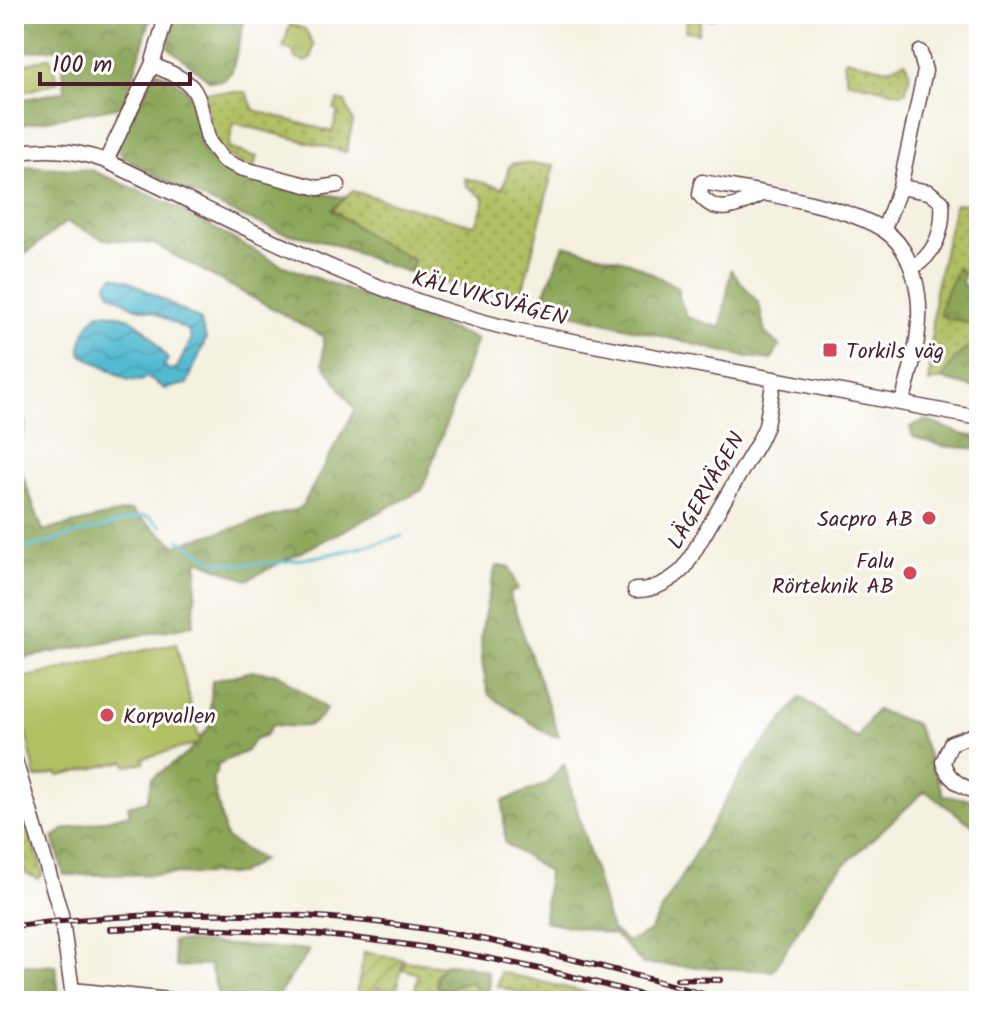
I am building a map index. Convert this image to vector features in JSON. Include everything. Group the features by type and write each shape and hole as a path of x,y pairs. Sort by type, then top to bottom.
{"street":[{"path":"106,161 152,65 167,14"},
{"path":"884,229 900,187 925,71 920,52"},
{"path":"152,65 184,78 195,89 209,142 213,150 228,163 318,188 338,185"},
{"name":"KÄLLVIKSVÄGEN","path":"14,153 67,150 106,161 325,266 407,299 520,331 979,418"},
{"path":"900,187 929,192 942,202 943,216 933,250 912,268"},
{"path":"762,194 849,214 884,229 907,256 918,294 918,322 915,350 902,403"},
{"name":"LÄGERVÄGEN","path":"635,590 646,590 670,580 685,567 759,441 766,426 774,379"},
{"path":"979,733 951,743 943,762 950,776 967,789 979,792"},
{"path":"14,757 61,914 71,996 179,1001"}],"green space":[{"path":"152,14 124,106 14,126 14,101 65,91 61,48 14,53 14,16"},
{"path":"177,14 246,14 232,71 224,80 210,81 168,47"},
{"path":"714,14 713,19 701,17 698,33 685,31 688,15"},
{"path":"290,24 305,29 314,46 311,59 305,62 295,58 293,51 283,48"},
{"path":"50,57 58,82 14,95 14,67"},
{"path":"846,59 888,69 905,61 910,74 906,91 901,93 847,81"},
{"path":"156,70 177,82 191,95 198,112 202,147 216,163 250,178 346,198 332,210 375,240 414,260 410,272 334,244 268,227 195,195 128,160 120,153 117,141"},
{"path":"204,92 246,92 254,110 332,132 338,100 345,102 353,122 346,152 234,123 228,148 257,157 254,167 238,161 219,148 214,140"},
{"path":"513,163 554,165 520,301 416,275 410,272 414,260 375,240 332,209 353,191 473,225 477,223 485,199 466,185 465,178 503,188"},
{"path":"26,166 91,170 168,203 279,264 477,339 422,490 247,580 198,560 193,625 18,659 14,620 14,410 25,423 19,465 43,531 130,510 176,545 301,508 355,410 323,363 323,336 154,244 104,239 66,222 14,263 14,169"},
{"path":"955,204 979,206 979,229 976,229 964,274 958,269 947,319 967,322 979,338 956,358 942,379 929,383 935,291"},
{"path":"976,228 979,229 979,271 966,268"},
{"path":"564,245 630,262 679,288 687,317 721,328 731,270 759,304 765,333 780,346 771,360 741,356 547,308 542,300"},
{"path":"958,268 964,274 962,284 979,295 979,336 970,324 947,319 940,313 946,291"},
{"path":"14,327 24,346 25,356 23,378 14,410"},
{"path":"979,338 979,389 942,379 956,358"},
{"path":"925,420 979,437 979,449 942,446 913,437 910,427"},
{"path":"496,566 509,566 518,590 509,593 559,736 550,735 489,695 481,645 484,616"},
{"name":"Korpvallen","path":"176,643 200,743 143,758 144,763 127,766 125,761 36,778 14,680"},
{"path":"253,671 279,674 326,709 310,725 272,725 266,735 255,739 247,751 218,764 212,778 226,838 262,860 239,874 64,875 53,837 63,830 130,814 128,806 147,801 152,778 187,754 209,727 212,681"},
{"path":"801,697 857,739 876,710 916,724 944,796 979,800 979,830 925,791 831,877 773,971 643,964 615,935 544,921 548,872 505,843 503,801 546,784 564,764 611,929 628,942 649,932 744,769"},
{"path":"22,815 26,819 43,874 38,879 26,873 14,849 14,817"},
{"path":"172,941 310,950 274,1001 244,1001 218,996 210,965 176,967"},
{"path":"364,952 403,959 397,991 377,988 374,1001 355,1001"},
{"path":"404,961 487,971 490,984 486,1001 413,1000 418,974 403,969"},
{"path":"445,964 487,971 490,984 483,1001 475,1001 476,988 472,982 460,983 446,990 437,987 436,976"},
{"path":"14,965 56,965 59,998 14,996"},
{"path":"500,972 623,1001 548,1001 497,986"}],"water":[{"path":"114,276 200,320 206,339 187,384 165,389 146,377 141,381 128,380 81,354 85,332 99,313 123,316 141,325 168,360 164,365 169,370 177,368 191,340 189,331 153,312 134,307 109,292 107,283"}],"waterway":[{"path":"14,540 19,546 30,547 142,516 161,526"},
{"path":"179,539 217,561 257,564 336,553 402,536"}],"railway":[{"path":"14,926 178,914 342,919 450,933 520,947 728,1001"},
{"path":"110,929 250,930 389,942 526,966 662,1001"},
{"path":"677,979 720,980"}],"place":[{"name":"Torkils väg","path":"830,350"},
{"name":"Sacpro AB","path":"929,518"},
{"name":"Falu Rörteknik AB","path":"910,573"},
{"name":"Korpvallen","path":"107,715"}]}
